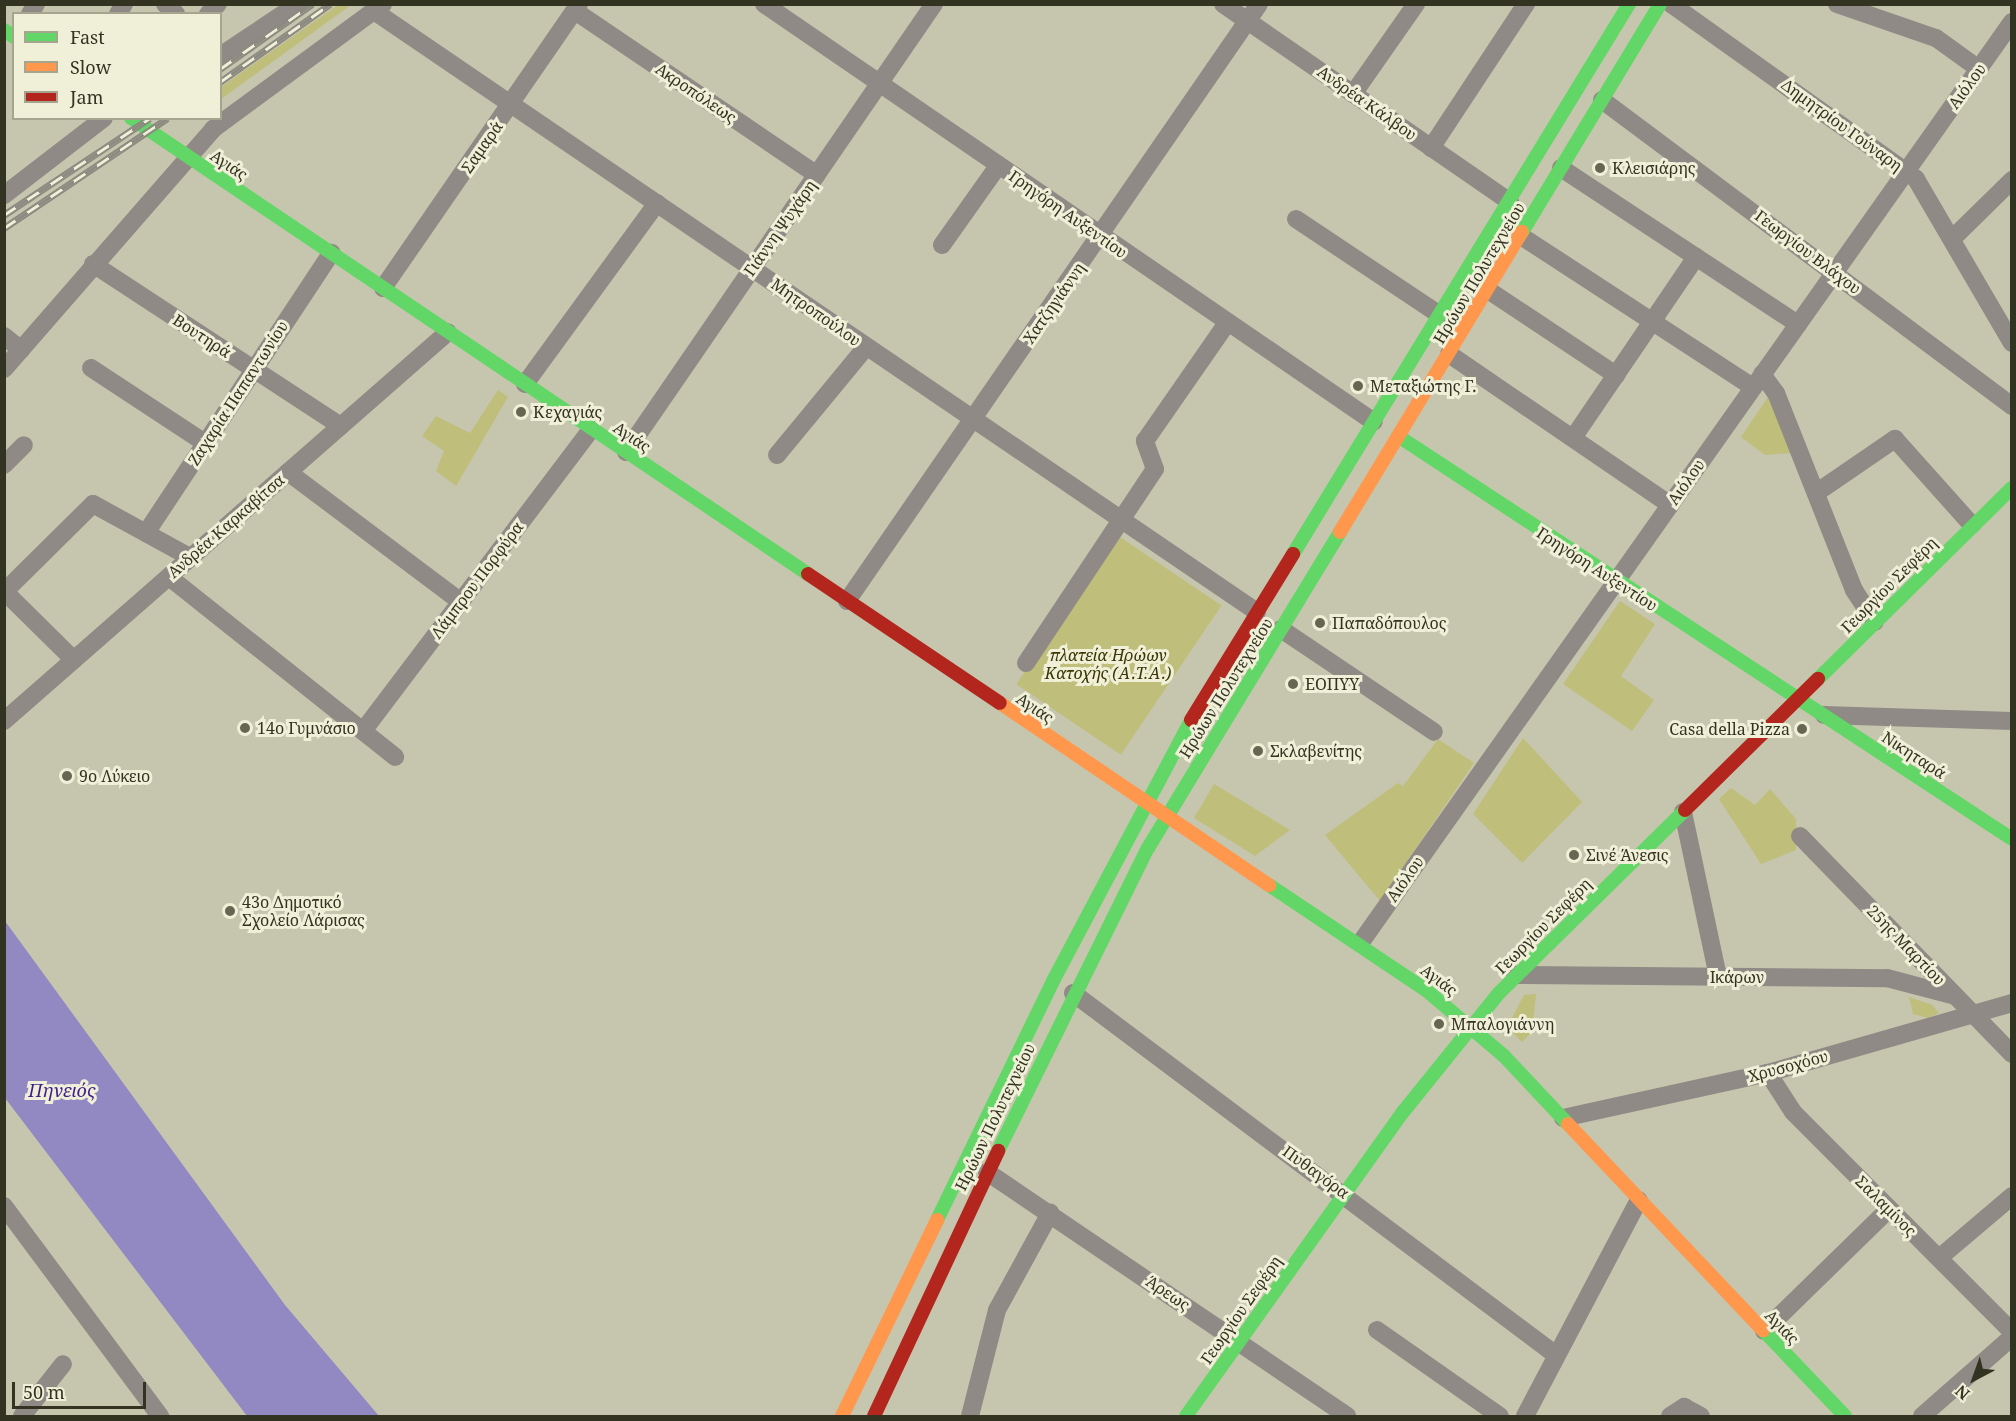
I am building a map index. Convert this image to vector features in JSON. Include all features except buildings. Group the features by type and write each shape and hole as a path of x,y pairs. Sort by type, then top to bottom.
{"main road":[{"name":"Ηρώων Πολυτεχνείου","path":"842,1416 1144,802 1257,612 1510,202 1629,4"},
{"name":"Ηρώων Πολυτεχνείου","path":"881,1414 987,1172 1073,993 1166,816 1521,236 1659,4"},
{"name":"Αγιάς","path":"134,120 1144,802 1361,942 1471,1026 1563,1118 1845,1416"},
{"name":"Γρηγόρη Αυξεντίου","path":"1398,436 1615,582 1798,699"},
{"name":"Γεωργίου Σεφέρη","path":"1186,1416 1344,1193 1471,1026 1515,975 2012,488"},
{"name":"Νικηταρά","path":"1798,699 2012,839"}],"street":[{"path":"222,56 298,4"},
{"name":"Γρηγόρη Αυξεντίου","path":"764,4 1374,422"},
{"name":"Ανδρέα Κάλβου","path":"1223,4 1510,202"},
{"name":"Χατζηγιάννη","path":"847,601 1259,4"},
{"path":"1353,94 1416,4"},
{"path":"1431,148 1526,4"},
{"name":"Δημητρίου Γούναρη","path":"1671,4 1906,171 1930,197 2009,330"},
{"path":"1837,4 1936,38 1979,69"},
{"name":"Γιάννη Ψυχάρη","path":"626,452 880,84 930,6"},
{"path":"4,369 187,156 213,129 379,8"},
{"name":"Μητροπούλου","path":"379,8 512,104 973,420 1124,519 1257,612"},
{"name":"Σαμαρά","path":"383,288 577,8"},
{"name":"Ακροπόλεως","path":"577,8 817,175"},
{"name":"Αιόλου","path":"1361,942 2012,22"},
{"name":"Γεωργίου Βλάχου","path":"1602,100 1835,271 2012,406"},
{"path":"4,195 101,120"},
{"path":"942,245 998,166"},
{"path":"1561,168 1798,324"},
{"path":"1953,238 2012,180"},
{"path":"525,384 657,203"},
{"path":"1296,219 1440,315"},
{"path":"1521,236 1652,322 1776,393 1854,590 1875,622"},
{"name":"Ζαχαρία Παπαντωνίου","path":"146,533 331,253"},
{"path":"1573,438 1696,257"},
{"name":"Βουτηρά","path":"93,264 341,426"},
{"path":"1488,290 1616,375"},
{"path":"1026,663 1124,519 1155,469 1145,441 1227,323"},
{"name":"Ανδρέα Καρκαβίτσα","path":"4,720 448,332"},
{"path":"4,336 21,350"},
{"path":"777,455 867,347"},
{"path":"1449,354 1670,505"},
{"path":"91,368 206,443"},
{"name":"Λάμπρου Πορφύρα","path":"363,731 591,429"},
{"path":"1816,493 1895,439 1972,525"},
{"path":"4,465 24,446"},
{"path":"288,472 461,602"},
{"path":"74,660 5,592 93,504 190,558"},
{"path":"169,577 395,757"},
{"path":"1281,629 1434,732"},
{"path":"1822,714 2012,722"},
{"path":"1683,812 1718,977"},
{"name":"25ης Μαρτίου","path":"1800,836 2012,1054"},
{"name":"Ικάρων","path":"1515,975 1887,978 1955,996"},
{"name":"Πυθαγόρα","path":"1073,993 1344,1193 1556,1355"},
{"name":"Χρυσοχόου","path":"1563,1118 1768,1072 2012,1003"},
{"name":"Σαλαμίνος","path":"1768,1072 1793,1112 2012,1332"},
{"name":"Άρεως","path":"987,1172 1239,1340 1347,1416"},
{"path":"1939,1257 2012,1196"},
{"path":"1525,1416 1639,1200"},
{"path":"4,1206 160,1416"},
{"path":"1764,1331 1889,1209"},
{"path":"970,1416 997,1310 1050,1213"},
{"path":"1377,1330 1500,1416"},
{"path":"1922,1416 2012,1337"},
{"path":"22,1416 63,1364"},
{"path":"1670,1416 1684,1407 1701,1416"}],"green space":[{"path":"338,5 351,5 222,98 222,86"},
{"path":"498,390 508,397 456,486 436,471 444,451 422,436 436,416 470,433"},
{"path":"1768,397 1791,453 1765,455 1741,437"},
{"name":"πλατεία Ηρώων Κατοχής (Α.Τ.Α.)","path":"1117,535 1221,605 1121,755 1016,684"},
{"path":"1620,601 1655,624 1621,676 1654,700 1632,731 1563,684"},
{"path":"1523,738 1582,802 1522,863 1473,814"},
{"path":"1438,739 1474,763 1380,901 1325,835 1398,783 1403,786"},
{"path":"1214,784 1290,830 1255,856 1194,818"},
{"path":"1731,788 1755,805 1770,789 1796,819 1796,850 1761,864 1719,799"},
{"path":"1536,994 1532,1032 1522,1042 1507,1027 1524,995"},
{"path":"1909,997 1932,1005 1939,1013 1928,1018 1913,1014"}],"water":[{"name":"Πηνειός","path":"5,921 285,1305 379,1416 247,1416 5,1098"}],"railway":[{"path":"222,68 312,4"},
{"path":"222,81 330,4"},
{"path":"4,215 147,120"},
{"path":"4,228 165,120"}],"traffic: fast":[{"path":"1293,554 1629,4"},
{"path":"1522,232 1660,4"},
{"path":"4,30 12,36"},
{"path":"134,120 808,574"},
{"path":"1398,436 2012,839"},
{"path":"1818,679 2012,488"},
{"path":"998,1151 1148,848 1340,532"},
{"path":"937,1220 1053,981 1191,720"},
{"path":"1186,1416 1403,1112 1499,993 1685,810"},
{"path":"1269,885 1426,990 1504,1056 1568,1124"},
{"path":"1763,1330 1845,1416"}],"traffic: slow":[{"path":"1340,532 1522,232"},
{"path":"1000,703 1269,885"},
{"path":"1568,1124 1763,1330"},
{"path":"842,1416 937,1220"}],"traffic: jam":[{"path":"1191,720 1293,554"},
{"path":"808,574 1000,703"},
{"path":"1685,810 1818,679"},
{"path":"874,1416 998,1151"}],"place":[{"name":"Κλεισιάρης","path":"1600,168"},
{"name":"Μεταξιώτης Γ.","path":"1358,386"},
{"name":"Κεχαγιάς","path":"521,412"},
{"name":"Παπαδόπουλος","path":"1320,623"},
{"name":"ΕΟΠΥΥ","path":"1293,684"},
{"name":"14ο Γυμνάσιο","path":"245,728"},
{"name":"Casa della Pizza","path":"1802,729"},
{"name":"Σκλαβενίτης","path":"1258,751"},
{"name":"9ο Λύκειο","path":"67,776"},
{"name":"Σινέ Άνεσις","path":"1574,855"},
{"name":"43ο Δημοτικό Σχολείο Λάρισας","path":"230,911"},
{"name":"Μπαλογιάννη","path":"1439,1024"}]}
